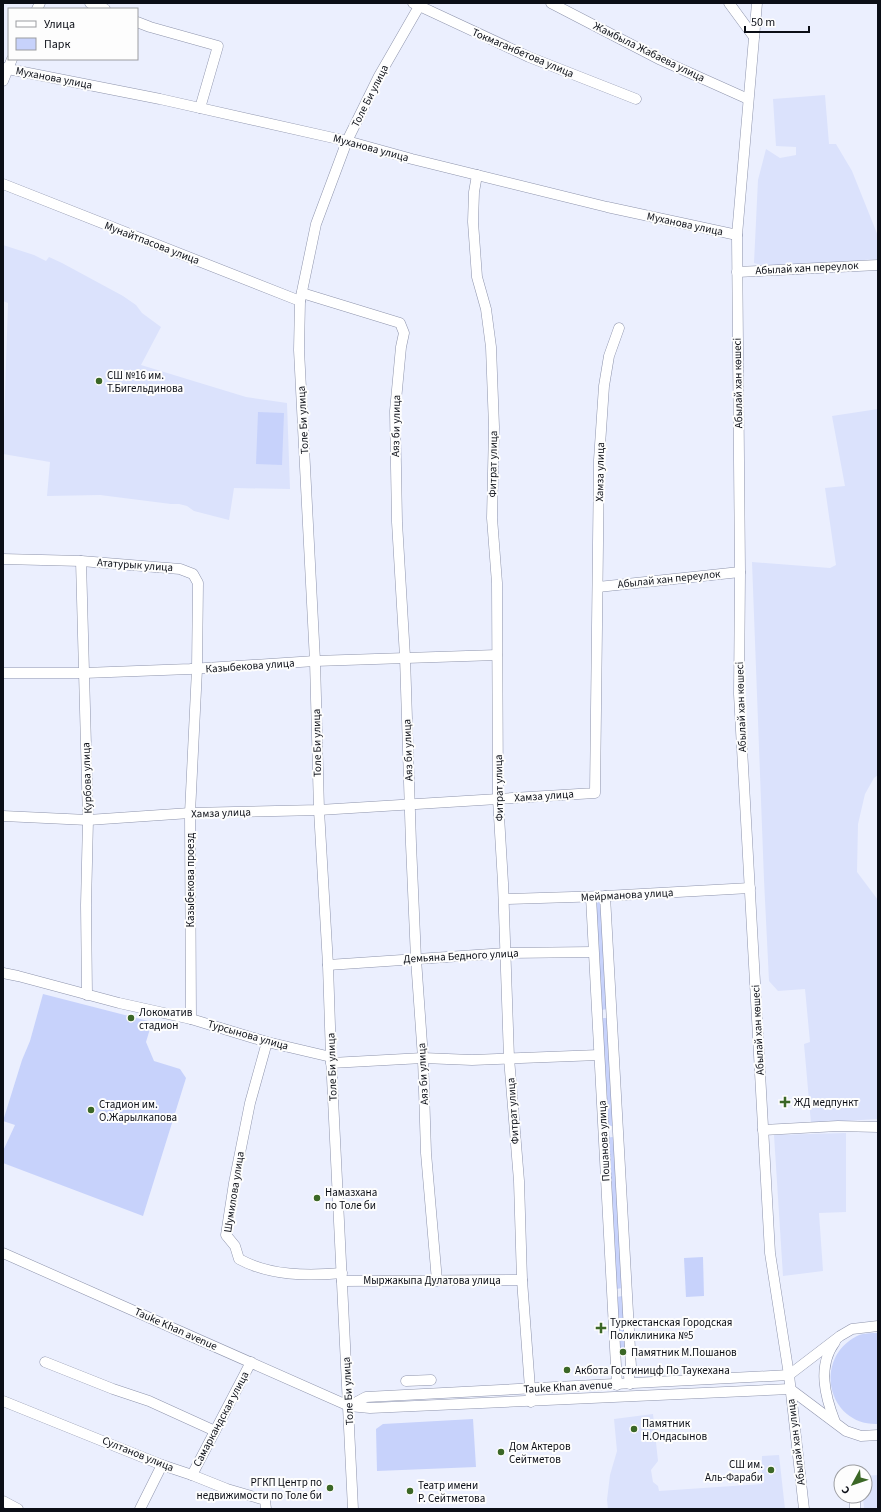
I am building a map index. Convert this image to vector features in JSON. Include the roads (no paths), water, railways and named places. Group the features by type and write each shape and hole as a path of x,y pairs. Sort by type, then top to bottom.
{"street":[{"path":"90,3 102,8"},
{"name":"Жамбыла Жабаева улица","path":"551,3 661,60 748,99"},
{"path":"729,3 754,37"},
{"name":"Абылай хан көшесі","path":"757,3 736,235 740,572 739,694 770,1253 789,1375"},
{"name":"Токмаганбетова улица","path":"418,4 454,23 528,57 636,99"},
{"name":"Толе Би улица","path":"353,1509 331,1060 328,965 318,810 315,661 299,350 301,297 316,224 347,141 379,76 418,4"},
{"path":"138,22 218,46 200,108"},
{"path":"3,81 5,69 11,60"},
{"name":"Муханова улица","path":"5,69 200,108 347,141 607,207 736,235"},
{"name":"Фитрат улица","path":"477,175 474,192 473,222 477,277 486,309 491,347 494,427 492,518 497,584 498,799 504,899 509,1058 531,1402"},
{"name":"Мунайтпасова улица","path":"3,184 301,297"},
{"name":"Абылай хан переулок","path":"737,272 878,265"},
{"name":"Аяз би улица","path":"301,297 400,323 404,333 401,347 395,411 397,529 404,657 416,958 424,1058 426,1153 437,1280"},
{"name":"Хамза улица","path":"3,816 88,820 190,813 318,810 595,793 599,460 604,386 609,356 619,328"},
{"name":"Ататурык улица","path":"3,559 81,561 180,569 193,574 198,583 197,669"},
{"name":"Курбова улица","path":"81,561 88,820 86,905 87,995"},
{"name":"Абылай хан переулок","path":"598,587 740,572"},
{"name":"Казыбекова улица","path":"3,673 84,673 197,669 315,661 497,655"},
{"name":"Казыбекова проезд","path":"191,1019 190,813 197,669"},
{"name":"Мейрманова улица","path":"504,899 591,897 750,888"},
{"name":"Пошанова улица","path":"605,896 630,1359 630,1384"},
{"name":"Пошанова улица","path":"591,897 617,1384"},
{"name":"Демьяна Бедного улица","path":"328,965 506,953 594,952"},
{"name":"Турсынова улица","path":"3,973 87,995 191,1019 331,1060 424,1058 472,1060 599,1055"},
{"name":"Шумилова улица","path":"267,1042 250,1103 234,1183 226,1235 235,1246 239,1260 252,1267 291,1274 342,1277"},
{"path":"763,1130 838,1126 878,1127"},
{"name":"Tauke Khan avenue","path":"3,1254 349,1406 370,1408 531,1402 790,1389"},
{"name":"Мыржакыпа Дулатова улица","path":"342,1277 437,1280 522,1280"},
{"path":"789,1375 840,1336 852,1329 878,1326"},
{"path":"835,1422 827,1401 824,1366 831,1348 840,1336"},
{"path":"45,1362 113,1389 149,1401 215,1431"},
{"name":"Самаркандская улица","path":"192,1475 251,1362"},
{"name":"Tauke Khan avenue","path":"349,1406 366,1397 789,1375"},
{"name":"Абылай хан улица","path":"789,1375 804,1509"},
{"path":"406,1381 431,1380"},
{"path":"790,1389 846,1431 861,1436 878,1435"},
{"name":"Султанов улица","path":"3,1401 162,1465 227,1489 266,1500 266,1509"},
{"path":"140,1509 162,1465"},
{"path":"3,1501 18,1509"}],"place":[{"name":"СШ №16 им. Т.Бигельдинова","path":"99,381"},
{"name":"Локоматив стадион","path":"131,1018"},
{"name":"ЖД медпункт","path":"785,1102"},
{"name":"Стадион им. О.Жарылкапова","path":"91,1110"},
{"name":"Намазхана по Толе би","path":"317,1198"},
{"name":"Туркестанская Городская Поликлиника №5","path":"601,1328"},
{"name":"Памятник М.Пошанов","path":"623,1352"},
{"name":"Акбота Гостиницф По Таукехана","path":"567,1370"},
{"name":"Памятник Н.Ондасынов","path":"634,1429"},
{"name":"Дом Актеров Сейтметов","path":"501,1452"},
{"name":"СШ им. Аль-Фараби","path":"771,1470"},
{"name":"РГКП Центр по недвижимости по Толе би","path":"330,1488"},
{"name":"Театр имени Р. Сейтметова","path":"410,1491"}]}
